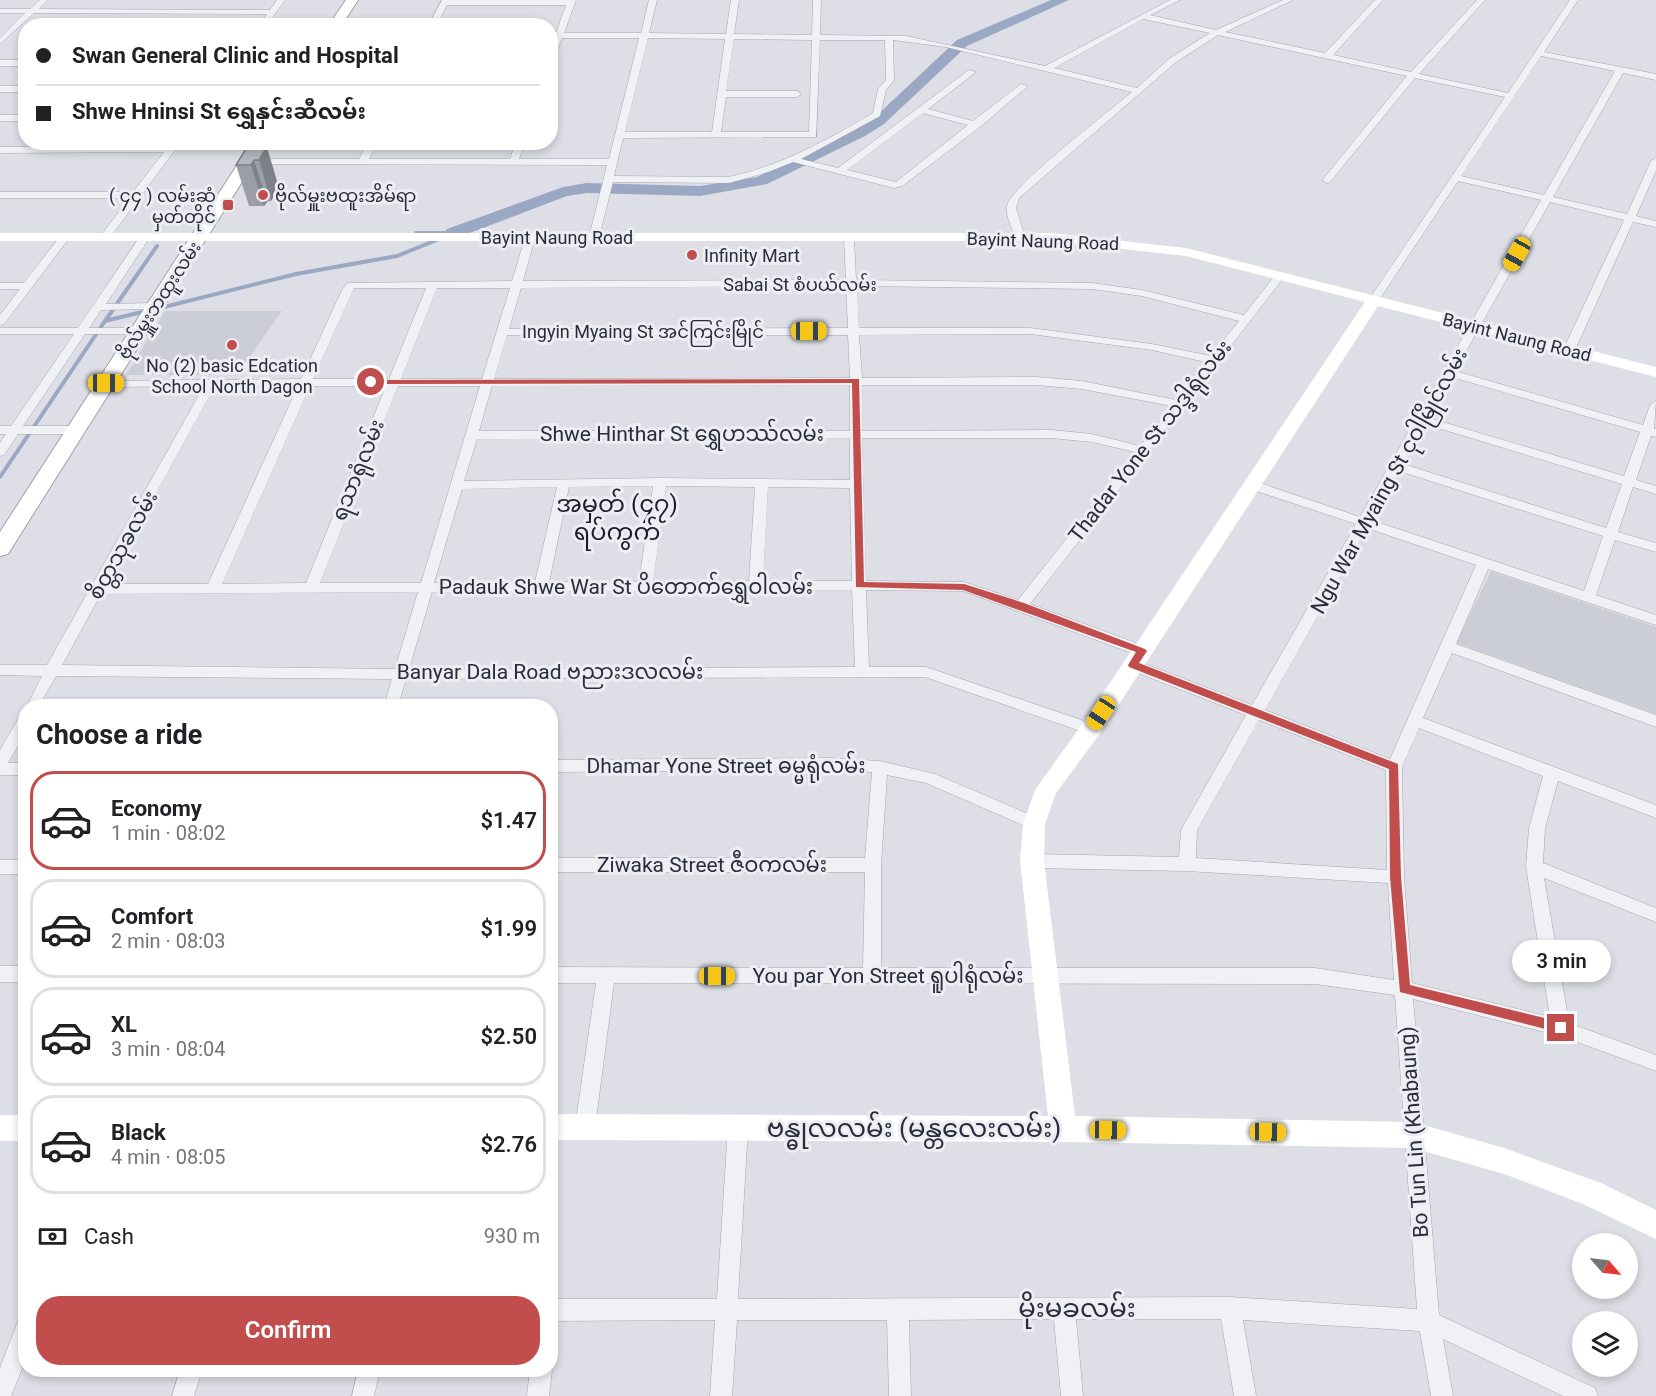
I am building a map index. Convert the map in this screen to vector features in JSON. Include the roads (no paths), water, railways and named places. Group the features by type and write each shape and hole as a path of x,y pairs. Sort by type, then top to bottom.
{"main road":[{"path":"340,18 352,0"},
{"name":"ဗိုလ်မှူးဘထူးလမ်း","path":"0,549 106,383 129,331 200,237 255,150"},
{"name":"Bayint Naung Road","path":"0,237 1020,237 1101,241 1186,252 1656,372"},
{"path":"1062,1129 1032,861 1034,824 1046,790 1090,729 1373,301"},
{"name":"ဗန္ဓုလလမ်း (မန္တလေးလမ်း)","path":"558,1127 1062,1129 1413,1135 1504,1161 1591,1193 1656,1225"},
{"path":"0,1128 18,1128"}],"street":[{"path":"25,18 44,0"},
{"path":"268,18 281,0"},
{"path":"594,237 652,0"},
{"path":"716,135 735,0"},
{"path":"619,135 813,135 817,0"},
{"path":"1046,69 1142,15 1176,0"},
{"path":"1020,237 1011,208 1015,197 1055,160 1173,60 1217,32 1289,0"},
{"path":"1327,56 1379,0"},
{"path":"1327,180 1413,75 1481,0"},
{"path":"1373,301 1574,0"},
{"path":"436,18 445,2 571,2 558,29"},
{"path":"0,11 273,12"},
{"path":"1142,15 1510,96"},
{"path":"3,39 18,25"},
{"path":"558,35 889,37 946,45 1136,90"},
{"path":"3,39 16,36"},
{"path":"608,185 729,180 747,177 796,160 877,114 882,89 890,80 889,37"},
{"path":"1538,53 1656,77"},
{"path":"0,63 18,63"},
{"name":"Ngu War Myaing St ငုဝါမြိုင်လမ်း","path":"1187,864 1190,830 1620,70"},
{"path":"840,171 972,72"},
{"path":"796,160 894,185 899,184 1024,86"},
{"path":"0,89 18,89"},
{"path":"722,94 797,94"},
{"path":"921,110 977,125"},
{"path":"0,118 18,118"},
{"path":"0,150 18,150"},
{"path":"105,237 170,150"},
{"path":"363,161 369,150"},
{"path":"514,161 518,150"},
{"path":"1569,350 1656,161"},
{"path":"248,162 613,162"},
{"path":"1455,177 1656,224"},
{"path":"0,195 136,195"},
{"path":"0,322 65,237"},
{"path":"0,452 88,330 145,237"},
{"path":"393,699 530,237"},
{"path":"849,238 856,381 856,484 862,671"},
{"name":"Thadar Yone St သဒ္ဒါရုံလမ်း","path":"1021,606 1280,276"},
{"name":"Sabai St စံပယ်လမ်း","path":"304,382 346,290 351,285 850,283 1092,286 1142,293 1246,319"},
{"name":"ရသာရုံလမ်း","path":"311,588 433,285"},
{"path":"0,286 28,286"},
{"path":"102,307 147,306"},
{"path":"0,331 129,331"},
{"name":"Ingyin Myaing St အင်ကြင်းမြိုင်","path":"502,332 1040,332 1152,347 1213,360"},
{"path":"1450,373 1652,431"},
{"path":"106,383 1036,381 1082,385 1179,404"},
{"name":"စိတ္တသုခလမ်း","path":"36,699 99,589 212,382"},
{"path":"213,589 304,382"},
{"path":"1588,598 1629,482 1652,431 1656,405"},
{"path":"1423,420 1656,490"},
{"path":"0,430 75,430"},
{"name":"Shwe Hinthar St ရွှေဟဿ်လမ်း","path":"471,435 1051,434 1092,438 1143,450"},
{"path":"1397,466 1656,548"},
{"path":"457,485 660,482 856,484"},
{"path":"645,587 660,482"},
{"path":"542,588 564,483"},
{"path":"756,586 762,483"},
{"path":"1252,485 1656,620"},
{"name":"Bo Tun Lin (Khabaung)","path":"1442,1396 1429,1321 1413,1135 1396,877 1394,767 1484,563"},
{"name":"Padauk Shwe War St ပိတောက်ရွှေဝါလမ်း","path":"99,589 860,585 964,587 1021,606 1258,712 1394,767"},
{"path":"1447,646 1656,721"},
{"name":"Banyar Dala Road ဗညားဒလလမ်း","path":"0,670 400,674 926,672 1090,729"},
{"path":"1413,720 1656,812"},
{"path":"0,764 18,732"},
{"name":"Dhamar Yone Street ဓမ္မရုံလမ်း","path":"558,766 830,764 880,767 929,778 1034,824"},
{"path":"872,977 873,865 880,767"},
{"path":"0,769 18,769"},
{"path":"1552,773 1537,828 1534,867 1561,1028"},
{"path":"1032,861 1187,864 1396,877"},
{"name":"Ziwaka Street ဇီဝကလမ်း","path":"558,865 873,865"},
{"path":"0,867 18,867"},
{"path":"1534,867 1656,915"},
{"path":"0,974 18,974"},
{"name":"You par Yon Street ရူပါရုံလမ်း","path":"558,975 1316,976 1405,989 1561,1028 1656,1063"},
{"path":"585,1126 606,975"},
{"path":"721,1396 738,1127"},
{"path":"1064,1308 1072,1396"},
{"path":"1230,1308 1245,1396"},
{"name":"မိုးမခလမ်း","path":"558,1310 1230,1308 1429,1321 1587,1396"},
{"path":"898,1310 900,1396"},
{"path":"0,1396 18,1350"},
{"path":"183,1396 189,1377"},
{"path":"538,1396 540,1377"}],"waterway":[{"path":"453,233 563,192 587,188 700,191 761,181 860,133 879,121 962,43 1062,0"},
{"path":"416,233 453,233"},
{"path":"160,308 296,274 397,256 439,239"},
{"path":"105,321 157,246"},
{"path":"105,321 146,311"},
{"path":"0,477 105,321"}],"place":[{"name":"ဗိုလ်မှူးဗထူးအိမ်ရာ","path":"263,195"},
{"name":"( ၄၄ ) လမ်းဆုံ မှတ်တိုင်","path":"228,205"},
{"name":"Infinity Mart","path":"692,255"},
{"name":"No (2) basic Edcation School North Dagon","path":"232,345"}],"district":[{"name":"အမှတ် (၄၇) ရပ်ကွက်","path":"617,518"}]}
